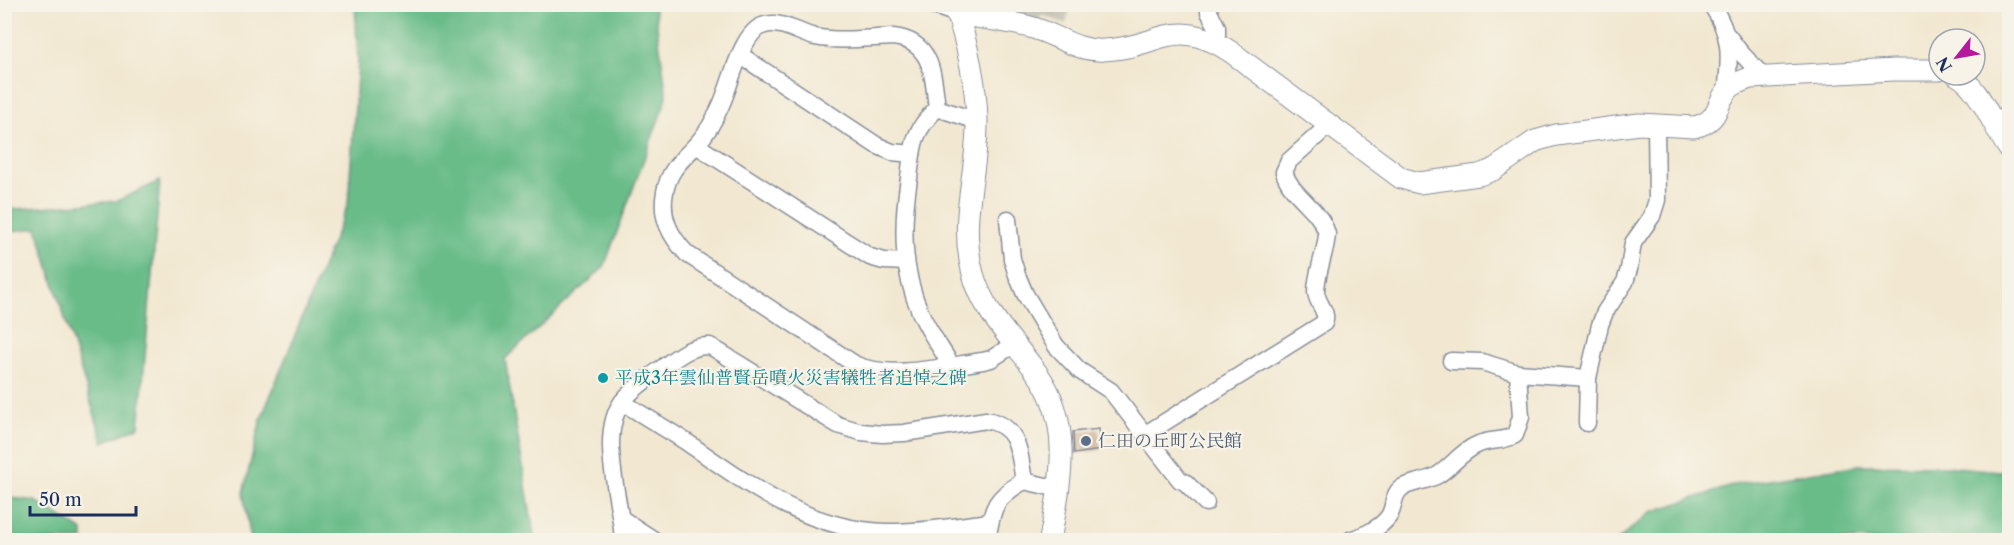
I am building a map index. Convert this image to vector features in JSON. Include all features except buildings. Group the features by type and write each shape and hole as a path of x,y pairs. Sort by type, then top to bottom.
{"street":[{"path":"929,4 1032,27 1082,48 1102,51 1122,48 1162,36 1198,35 1217,43 1401,178 1419,183 1479,175 1493,170 1535,141 1556,135 1639,124 1694,127 1702,125 1715,116 1726,94 1732,86 1741,81 1894,70 1927,70"},
{"path":"1209,4 1209,12 1217,27 1217,43"},
{"path":"1711,4 1727,35 1765,78"},
{"path":"956,9 967,47 977,121 968,205 969,256 981,296 1013,345 1038,374 1049,393 1056,412 1062,454 1059,489 1050,540"},
{"path":"937,108 931,65 918,48 902,38 825,38 773,24 764,26 749,36 720,107 706,132 672,169 663,207 668,227 672,236 687,254 856,365 883,372 951,365 992,359 1013,345"},
{"path":"1726,94 1729,51 1727,35"},
{"path":"740,55 876,145 892,152 912,154"},
{"path":"1972,87 1999,136 2010,150"},
{"path":"937,108 977,121"},
{"path":"937,108 922,123 915,138 904,212 903,237 906,262 921,314 951,365"},
{"path":"1587,423 1588,378 1605,312 1626,282 1633,243 1652,216 1657,200 1656,124"},
{"path":"1144,435 1324,323 1325,314 1319,304 1316,288 1327,234 1325,225 1289,182 1284,172 1289,161 1329,125"},
{"path":"696,145 870,257 884,261 906,262"},
{"path":"1008,219 1012,259 1017,275 1025,294 1051,338 1067,359 1080,371 1111,391 1180,480 1185,482 1206,503"},
{"path":"623,540 610,441 614,416 622,402 640,385 689,349 699,346 710,346 838,425 861,432 904,433 986,420 997,422 1007,428 1017,444 1024,481"},
{"path":"1451,362 1482,362 1518,373 1588,378"},
{"path":"1350,540 1371,531 1388,518 1393,509 1396,494 1404,487 1434,477 1476,446 1509,439 1515,435 1521,417 1518,373"},
{"path":"622,402 675,434 775,502 804,515 852,528 884,532 912,532 990,522"},
{"path":"987,540 993,508 999,498 1024,481 1059,489"},
{"path":"622,519 654,540"}],"shaded area":[{"path":"1002,5 1071,5 1066,24 1042,15 1039,20 1001,12"}],"green space":[{"path":"355,5 654,5 667,97 604,267 505,359 535,540 251,540 243,493 261,419 348,204 358,62"},
{"path":"160,181 139,427 103,442 37,228 5,232 5,210 117,201"},
{"path":"1860,465 1945,466 2000,471 2009,479 2009,540 1618,540 1651,512 1738,484"},
{"path":"5,497 35,501 83,531 83,540 5,540"}],"place":[{"name":"平成3年雲仙普賢岳噴火災害犠牲者追悼之碑","path":"603,378"},
{"name":"仁田の丘町公民館","path":"1086,441"}]}
